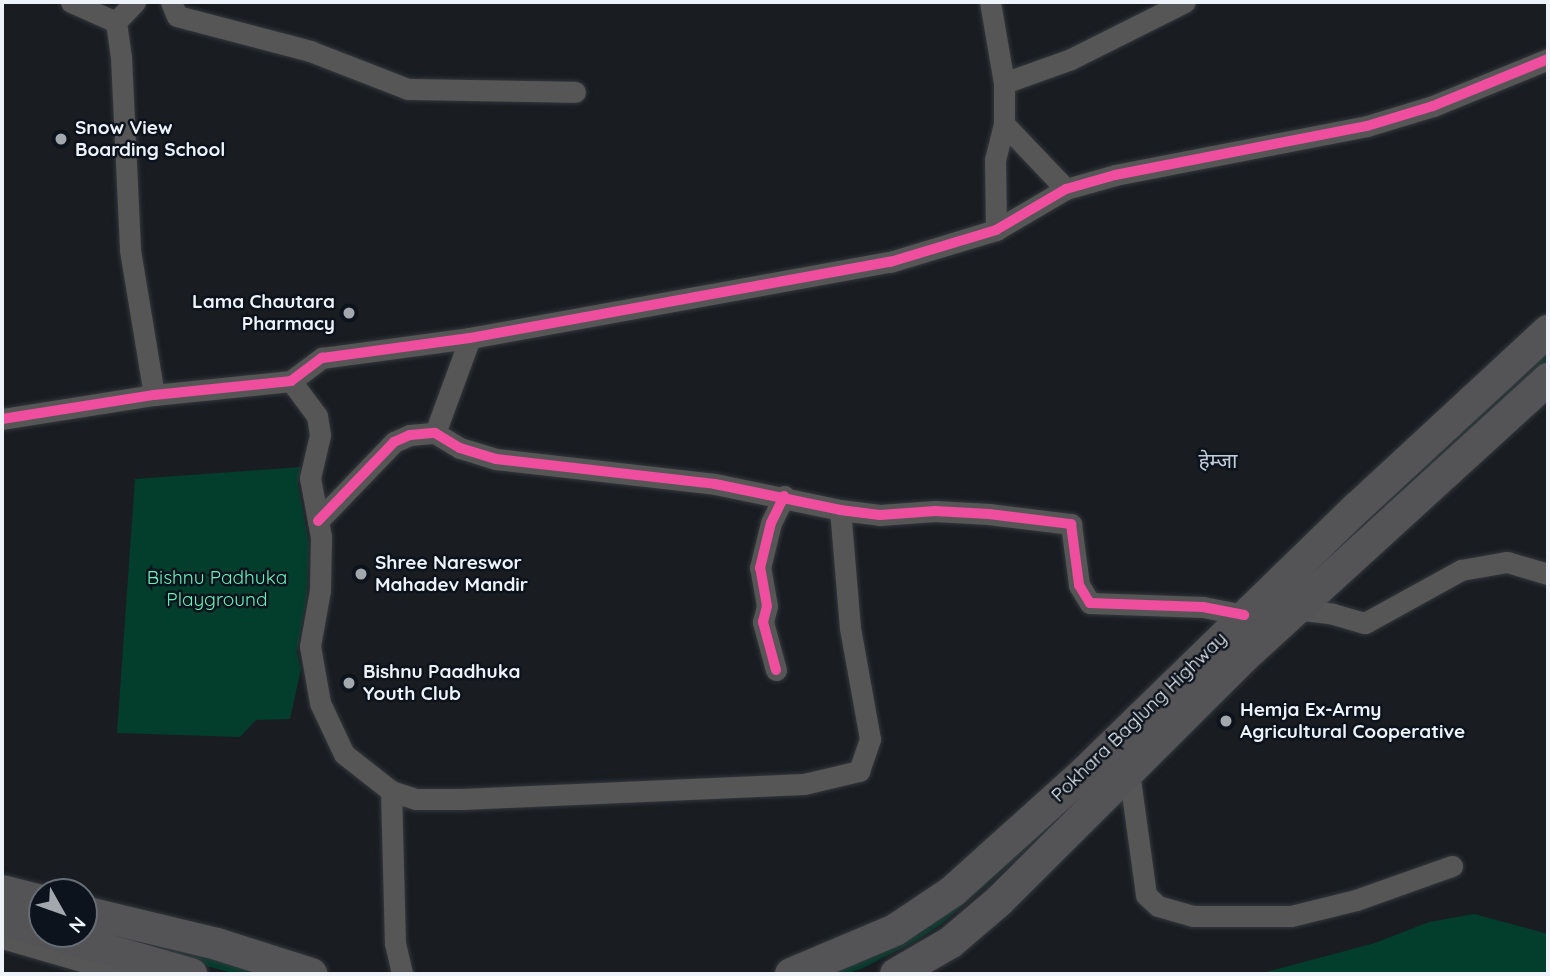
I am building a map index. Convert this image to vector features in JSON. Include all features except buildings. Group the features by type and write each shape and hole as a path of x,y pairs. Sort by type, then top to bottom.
{"highway":[{"name":"Pokhara Baglung Highway","path":"791,974 895,930 953,891 1085,772 1244,615 1548,331"},
{"name":"Pokhara Baglung Highway","path":"896,974 934,954 967,930 1295,609 1548,379"},
{"path":"2,891 28,898"},
{"path":"98,915 217,944 312,974"},
{"path":"2,919 28,927"},
{"path":"98,947 191,974"}],"street":[{"path":"71,2 116,22"},
{"path":"116,22 135,2"},
{"path":"171,2 177,16 310,51 408,89 575,92"},
{"path":"990,2 1004,83 1004,124 995,160 996,230"},
{"path":"1004,83 1071,59 1185,2"},
{"path":"116,22 121,57 131,250 154,395"},
{"path":"2,419 154,395 291,381 322,358 470,338 890,261 996,230 1066,189 1115,176 1367,126 1433,106 1548,59"},
{"path":"1004,124 1066,189"},
{"path":"435,433 470,338"},
{"path":"291,381 317,415 320,435 310,478 321,537 320,590 310,646 320,703 344,754 391,791 416,799 804,784 859,771 870,739 850,628 840,509"},
{"path":"318,521 394,442 410,435 435,433 460,449 496,459 592,468 784,496 880,515 935,511 989,514 1071,524 1079,585 1090,603 1203,607 1244,615"},
{"path":"776,670 763,622 767,606 760,568 771,523 784,496"},
{"path":"1295,609 1333,614 1365,623 1461,570 1507,562 1548,574"},
{"path":"1129,772 1146,895 1158,906 1194,916 1291,916 1356,900 1452,866"},
{"path":"391,791 395,943 402,974"},
{"path":"2,938 127,974"}],"green space":[{"path":"1548,351 1548,363 1427,471 1113,771 943,923 916,941 863,968 846,974 824,974 1200,673"},
{"name":"Bishnu Padhuka Playground","path":"301,467 298,484 309,544 307,596 297,652 301,669 290,719 256,720 240,737 117,733 135,479"},
{"path":"1474,914 1548,934 1548,974 1259,974 1375,943 1429,922"},
{"path":"98,923 284,974 236,974 98,936"}],"cycle path":[{"path":"2,419 154,395 291,381 322,358 470,338 890,262 996,230 1066,189 1115,175 1367,126 1433,106 1548,59"},
{"path":"318,521 394,442 410,435 435,433 460,448 496,459 715,484 840,510 880,515 935,511 989,514 1071,524 1079,585 1090,603 1203,607 1244,615"},
{"path":"776,670 763,622 767,606 760,568 771,523 784,496"}],"place":[{"name":"Snow View Boarding School","path":"61,139"},
{"name":"Lama Chautara Pharmacy","path":"349,313"},
{"name":"Shree Nareswor Mahadev Mandir","path":"361,574"},
{"name":"Bishnu Paadhuka Youth Club","path":"349,683"},
{"name":"Hemja Ex-Army Agricultural Cooperative","path":"1226,721"}],"district":[{"name":"हेम्जा","path":"1218,460"}]}
